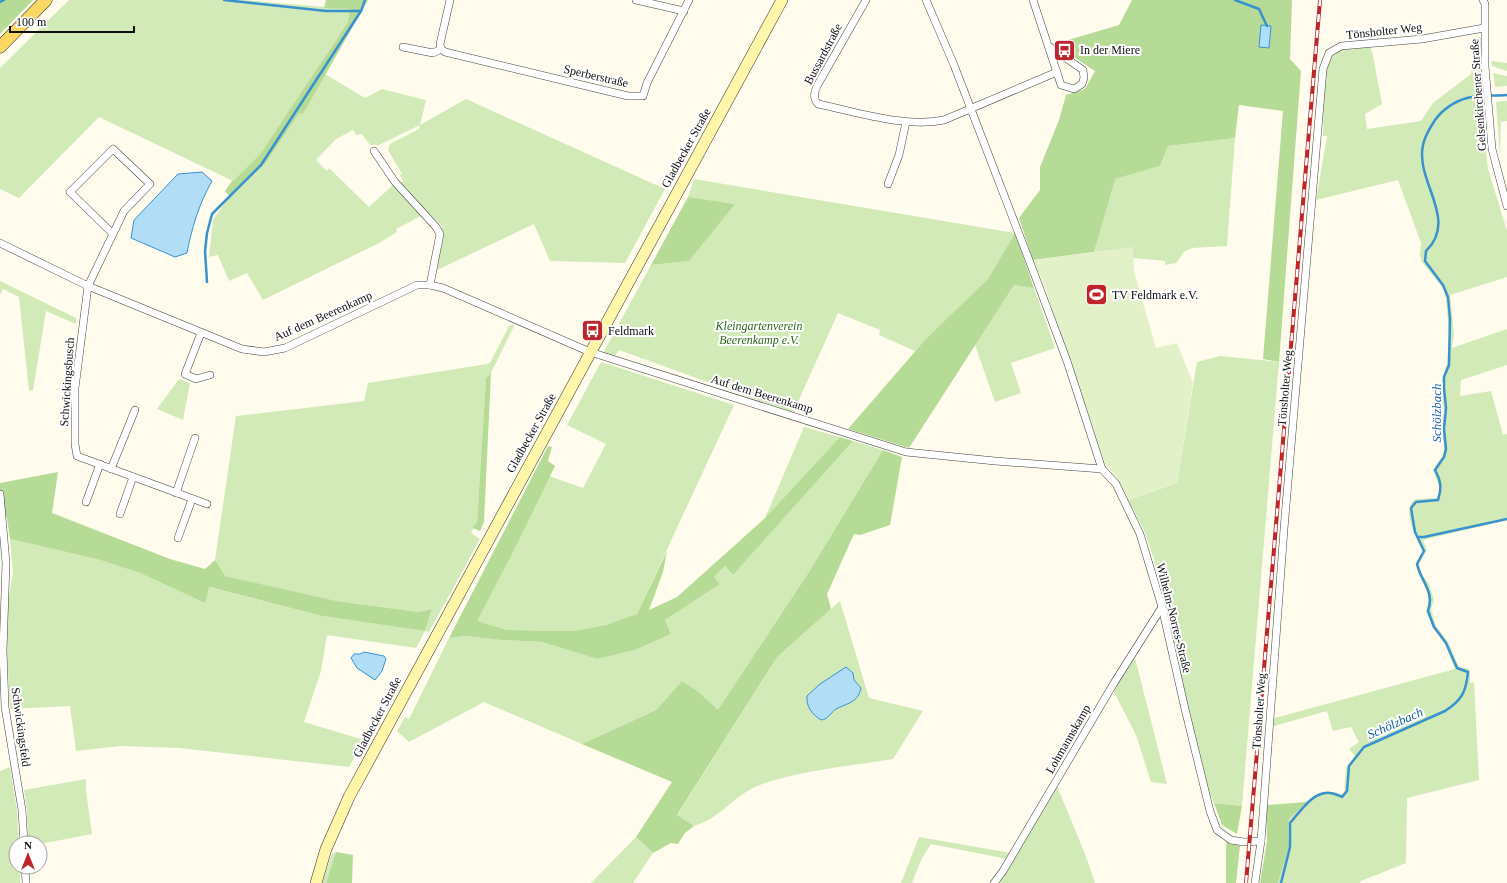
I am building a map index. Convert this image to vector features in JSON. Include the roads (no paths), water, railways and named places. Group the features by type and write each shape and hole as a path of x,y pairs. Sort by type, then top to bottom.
{"main road":[{"path":"0,47 46,0"},
{"name":"Gladbecker Straße","path":"316,883 326,849 349,797 782,0"}],"street":[{"path":"441,49 440,40 450,0"},
{"path":"636,0 684,11"},
{"name":"Sperberstraße","path":"403,47 432,53 441,49 445,52 628,96 643,96 647,83 689,0"},
{"name":"Bussardstraße","path":"866,0 817,86 814,93 815,100 818,104 906,122 928,123 944,120 1057,72"},
{"path":"926,0 971,108"},
{"path":"1033,0 1050,47 1061,85 1074,89 1082,84 1084,78 1083,70 1050,47"},
{"name":"Gelsenkirchener Straße","path":"1484,1 1488,106 1492,150 1507,206"},
{"name":"Tönsholter Weg","path":"1255,883 1261,841 1284,529 1323,68 1329,54 1340,46 1422,39 1484,28"},
{"name":"Wilhelm-Norres-Straße","path":"971,108 1068,364 1102,469 1116,484 1140,534 1162,607 1210,811 1217,830 1231,840 1244,842 1261,841"},
{"path":"888,184 899,155 906,122"},
{"path":"88,286 112,233 124,211 150,184 113,149 70,192 112,233"},
{"path":"374,151 395,182 436,226 440,234 430,284"},
{"name":"Auf dem Beerenkamp","path":"0,243 88,286 242,349 264,352 285,348 417,284 430,284 443,288 590,352 906,452 989,461 1102,469"},
{"name":"Schwickingsbusch","path":"88,286 77,366 75,444 77,456 208,504"},
{"path":"201,333 185,374 196,379 210,375"},
{"path":"111,469 135,410"},
{"path":"176,492 195,438"},
{"path":"86,502 100,464"},
{"path":"120,514 133,477"},
{"name":"Schwickingsfeld","path":"0,494 7,576 3,643 5,707 22,810 24,835"},
{"path":"178,538 192,499"},
{"name":"Lohmannskamp","path":"994,883 1003,871 1114,683 1162,607"}],"water":[{"path":"1261,25 1271,26 1269,48 1259,47"},
{"path":"202,172 212,181 196,216 187,253 175,257 131,238 134,220 178,174"},
{"path":"364,652 384,656 386,659 382,671 375,680 357,668 351,658 354,654"},
{"path":"846,667 853,673 854,680 861,688 860,693 855,700 836,709 828,717 821,720 810,710 807,696 820,684"}],"waterway":[{"path":"0,2 4,0"},
{"path":"224,0 326,11 361,11 365,0"},
{"name":"Schölzbach","path":"1235,0 1259,9 1267,26"},
{"path":"207,282 205,251 207,233 212,214 261,165 361,11"},
{"name":"Schölzbach","path":"1281,883 1290,847 1290,823 1307,803 1318,795 1324,793 1332,793 1342,797 1347,791 1349,766 1364,747 1445,711 1459,699 1466,685 1468,672 1457,668 1446,643 1434,627 1428,611 1430,604 1429,592 1417,564 1424,551 1415,532 1411,508 1416,502 1438,500 1440,485 1439,478 1435,470 1444,457 1446,449 1444,429 1446,408 1444,377 1449,365 1450,319 1448,297 1443,285 1425,261 1426,251 1435,239 1438,226 1434,200 1422,159 1423,145 1426,135 1435,120 1445,109 1462,99 1482,96 1507,95"},
{"path":"1418,537 1507,519"}],"railway":[{"path":"1246,883 1320,0"}],"place":[{"name":"In der Miere","path":"1065,50"},
{"name":"TV Feldmark e.V.","path":"1097,295"},
{"name":"Feldmark","path":"593,331"}],"park label":[{"name":"Kleingartenverein Beerenkamp e.V.","path":"759,333"}]}
